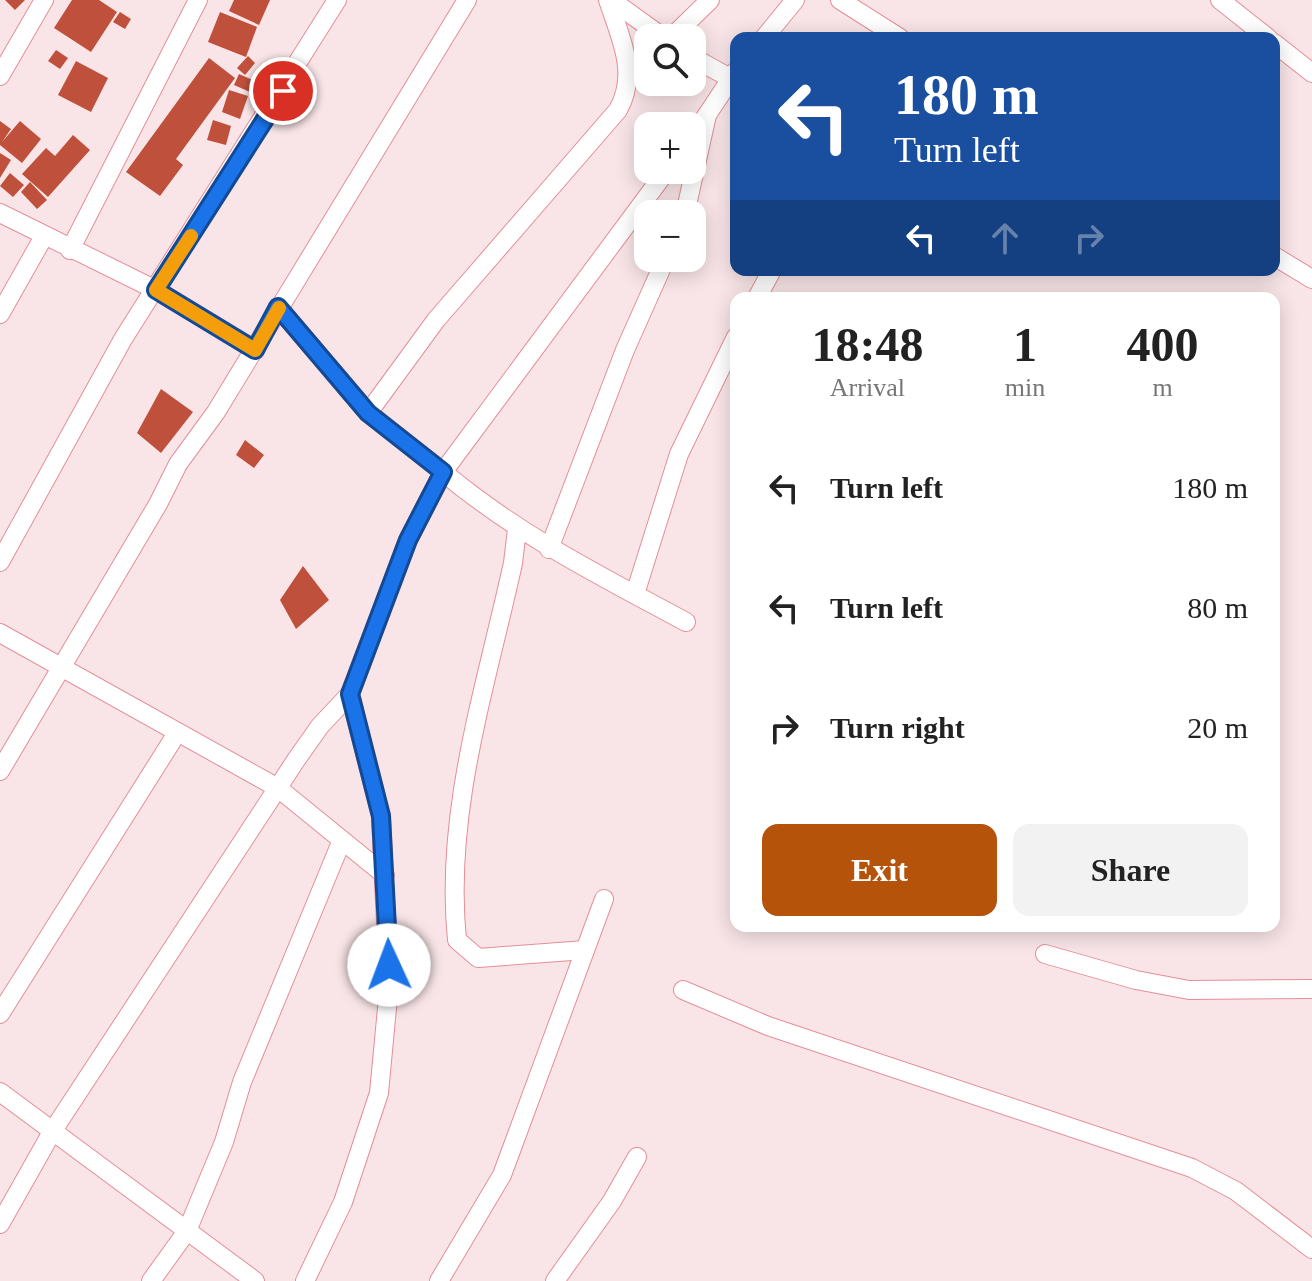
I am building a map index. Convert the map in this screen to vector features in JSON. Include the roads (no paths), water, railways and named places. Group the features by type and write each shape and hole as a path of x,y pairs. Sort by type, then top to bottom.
{"street":[{"path":"0,76 44,0"},
{"path":"70,250 198,0"},
{"path":"0,562 123,339 337,0"},
{"path":"0,771 158,504 178,464 255,350 278,307 467,0"},
{"path":"368,413 436,320 618,110 627,94 628,60 610,0"},
{"path":"610,0 644,24"},
{"path":"685,24 710,0"},
{"path":"769,32 795,0"},
{"path":"840,0 891,32"},
{"path":"1220,0 1260,32"},
{"path":"1280,48 1312,73"},
{"path":"706,63 730,74"},
{"path":"688,200 707,115 730,80"},
{"path":"0,1224 52,1132 278,788 320,726 350,694 408,540 443,472 657,184"},
{"path":"0,213 43,238 156,290 255,350"},
{"path":"0,314 43,238"},
{"path":"1280,260 1312,279"},
{"path":"549,549 625,350 660,272"},
{"path":"278,307 368,413 443,472 517,529 549,549 686,622"},
{"path":"635,594 679,454 730,349"},
{"path":"517,529 513,563 461,792 454,845 457,940 478,958 585,950"},
{"path":"0,633 278,788 385,875"},
{"path":"305,1281 343,1202 379,1093 389,987 381,816 350,694"},
{"path":"0,1014 177,733"},
{"path":"151,1281 187,1231 224,1142 242,1082 342,840"},
{"path":"463,1281 443,1275 502,1175 604,899"},
{"path":"1045,954 1136,980 1189,990 1312,989"},
{"path":"683,990 768,1026 1192,1168 1236,1191 1312,1249"},
{"path":"0,1092 255,1281"},
{"path":"555,1281 612,1201 637,1157"}]}
